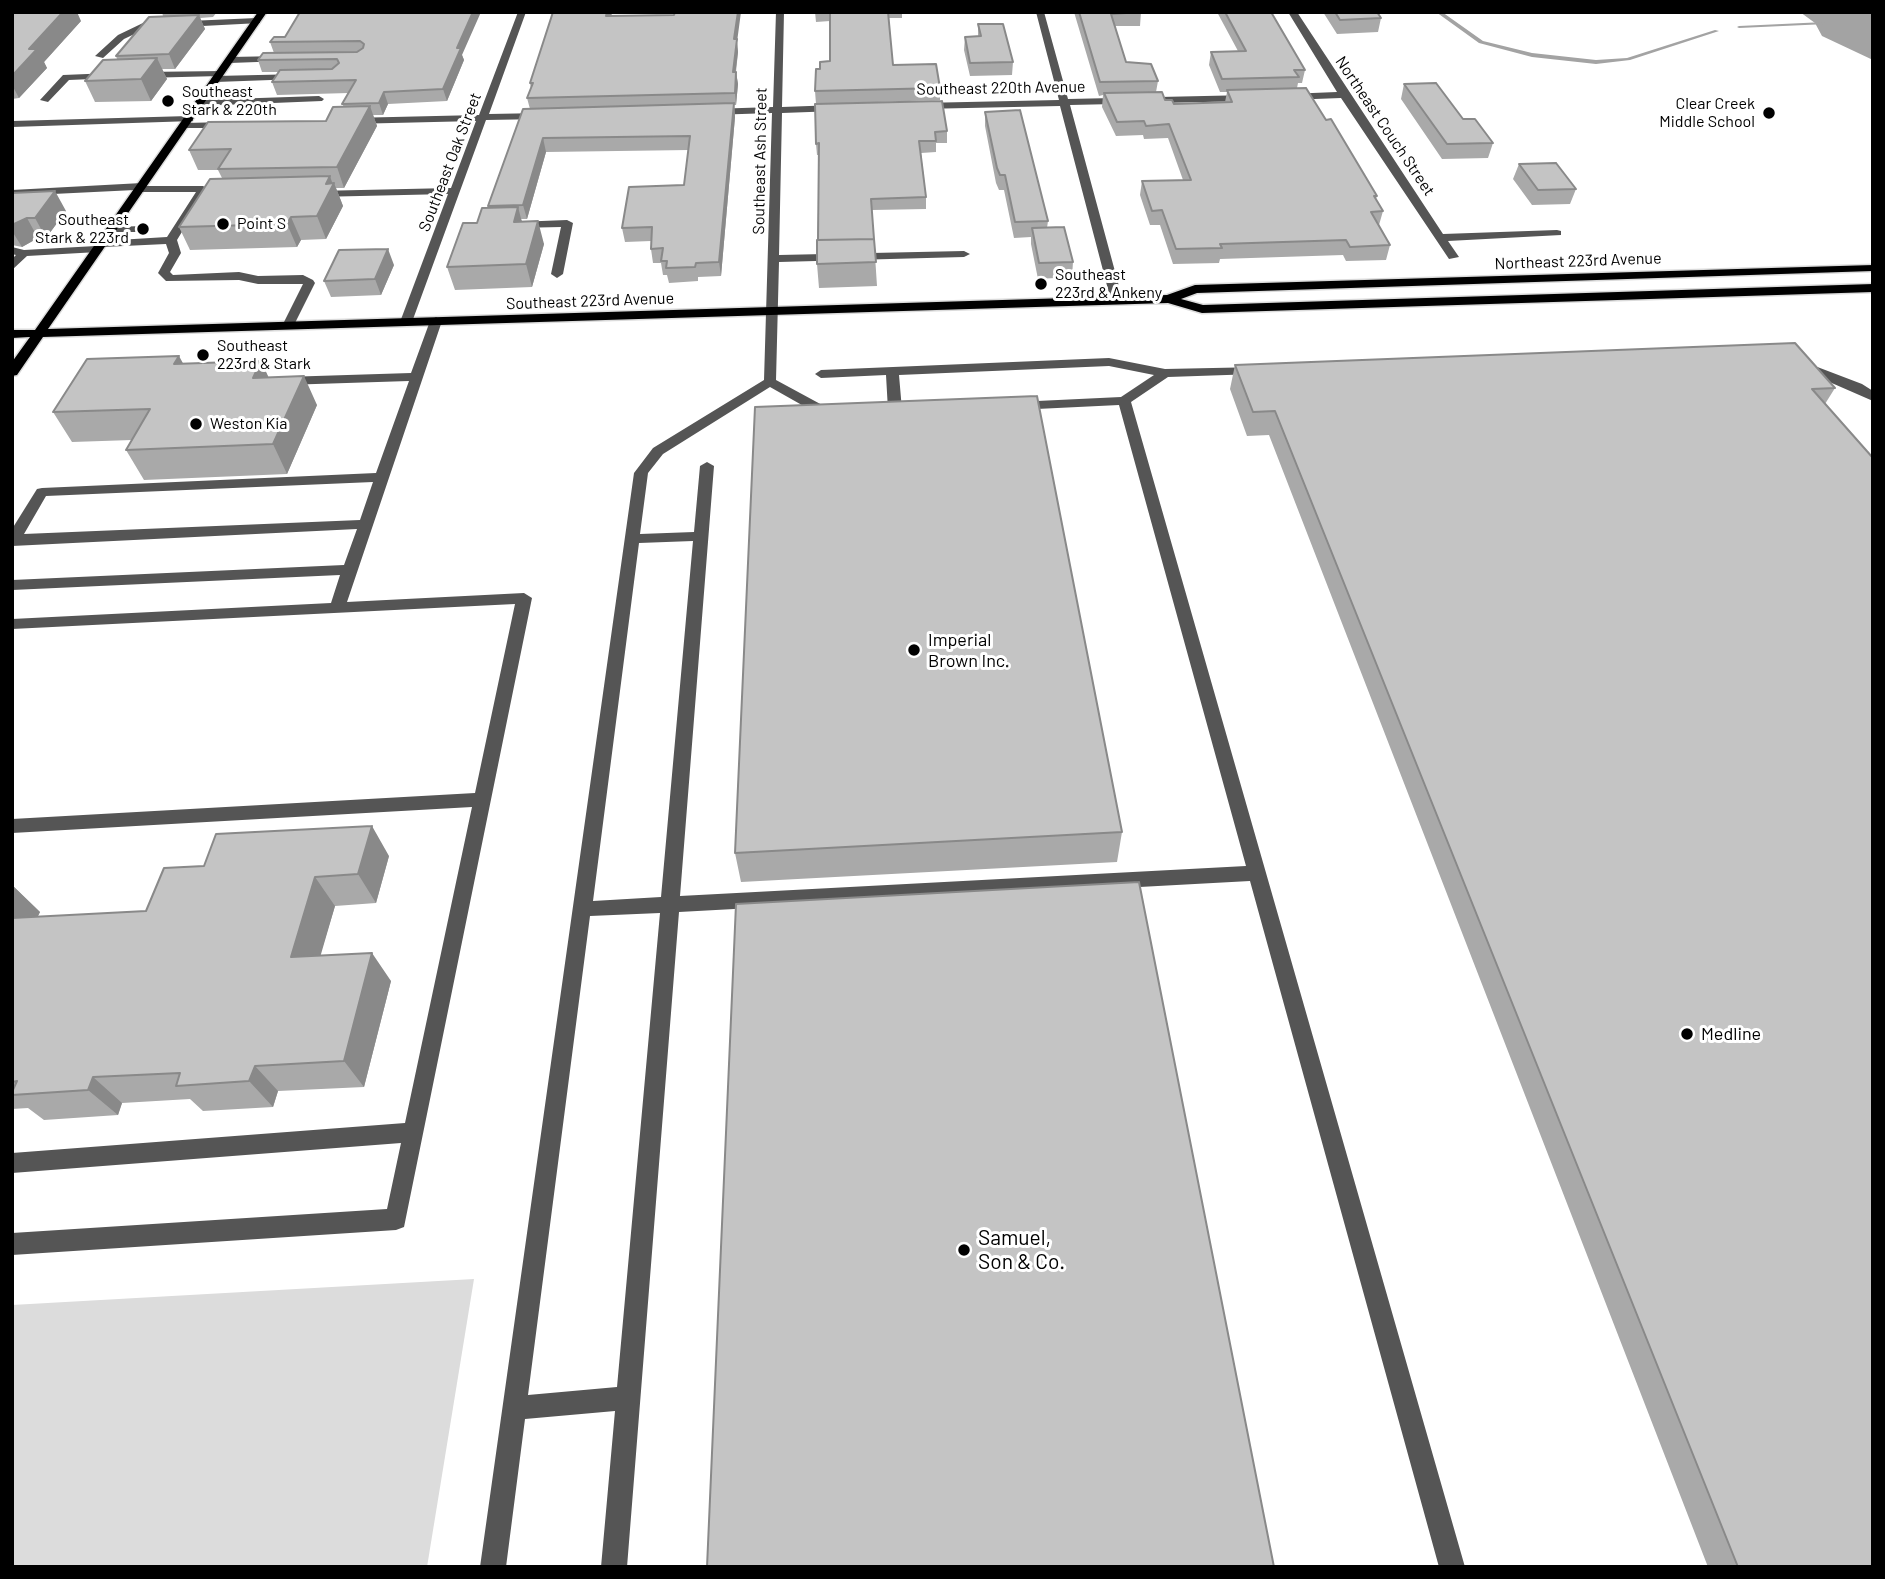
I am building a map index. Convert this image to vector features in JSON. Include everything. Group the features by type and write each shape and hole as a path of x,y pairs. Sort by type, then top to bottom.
{"main road":[{"path":"12,372 263,12"},
{"name":"Northeast 223rd Avenue","path":"1285,286 1873,268"},
{"name":"Southeast 223rd Avenue","path":"12,334 1118,301 1169,299 1195,289 1285,286"},
{"name":"Southeast 223rd Avenue","path":"1169,299 1202,309 1873,288"}],"street":[{"path":"12,29 42,18 84,12"},
{"name":"Southeast Oak Street","path":"406,322 522,12"},
{"name":"Southeast Ash Street","path":"770,382 779,133 775,110 780,12"},
{"path":"1040,12 1118,301"},
{"name":"Northeast Couch Street","path":"1292,12 1344,95 1453,257"},
{"path":"100,56 115,41 143,26 257,21"},
{"path":"230,60 296,59"},
{"path":"45,100 66,77 117,76"},
{"path":"130,76 310,76"},
{"path":"1274,97 1344,95"},
{"name":"Southeast 220th Avenue","path":"913,106 1262,97"},
{"path":"200,103 319,99"},
{"path":"706,112 844,108"},
{"path":"342,122 553,116"},
{"path":"12,124 240,124"},
{"path":"12,193 141,188 203,189 171,240 175,253 164,273 170,279 239,276 258,280 303,279 309,283 288,326"},
{"path":"303,194 456,191"},
{"path":"198,196 211,195"},
{"path":"498,225 568,223 557,274"},
{"path":"443,226 457,226"},
{"path":"111,230 143,229"},
{"path":"1440,238 1556,233"},
{"path":"12,267 18,252 171,240"},
{"path":"774,259 964,254"},
{"path":"337,607 436,321"},
{"path":"1789,360 1825,373 1873,397"},
{"path":"821,374 1109,362 1165,373 1276,369"},
{"path":"892,371 895,411"},
{"path":"1003,406 1124,401 1165,373"},
{"path":"263,382 417,377"},
{"path":"493,1567 641,473 657,451 770,382 821,410 845,411"},
{"path":"1124,401 1452,1567"},
{"path":"614,1567 707,466"},
{"path":"13,539 42,492 382,477"},
{"path":"13,539 366,524"},
{"path":"632,539 701,536"},
{"path":"12,585 350,570"},
{"path":"12,624 524,598 396,1219 12,1244"},
{"path":"12,826 481,800"},
{"path":"582,909 1256,873"},
{"path":"12,1163 414,1132"},
{"path":"514,1408 629,1398"}],"shaded area":[{"path":"1800,12 1873,12 1873,60 1822,36 1815,23"},
{"path":"474,1279 427,1567 12,1567 12,1305"}],"building":[{"path":"63,12 29,49 37,49 12,76 12,13"},
{"path":"300,12 473,12 443,89 384,92 379,103 342,104 356,80 272,82 280,70 332,69 339,63 337,59 258,60 263,53 357,52 363,48 364,44 360,41 270,42 274,37 285,37"},
{"path":"553,12 607,12 606,16 738,12 734,39 737,39 733,72 736,72 735,93 527,98"},
{"path":"830,12 888,12 893,65 936,64 940,88 815,91 816,69 820,69 820,62 830,61"},
{"path":"1079,12 1141,12 1111,14 1126,62 1151,64 1158,81 1100,82"},
{"path":"1225,12 1271,12 1305,70 1294,70 1299,77 1222,79 1211,52 1246,51"},
{"path":"1335,12 1377,12 1381,18 1340,20"},
{"path":"199,15 169,54 116,56 149,17"},
{"path":"978,24 1003,24 1013,62 970,63 965,37 981,36"},
{"path":"157,58 141,79 85,81 103,60"},
{"path":"1436,83 1463,119 1475,119 1493,143 1447,144 1404,84"},
{"path":"1306,88 1326,120 1331,119 1377,196 1374,196 1383,211 1371,212 1390,245 1350,247 1346,240 1220,244 1222,248 1176,249 1162,210 1152,211 1142,181 1191,180 1169,124 1146,126 1144,121 1117,122 1104,93 1162,92 1165,100 1172,100 1174,104 1232,102 1227,90"},
{"path":"942,101 947,131 935,132 936,141 919,141 926,197 871,199 874,239 818,240 819,143 816,144 815,104"},
{"path":"734,103 719,262 696,263 695,267 666,268 667,261 661,261 663,248 651,249 652,227 622,228 629,187 684,185 690,136 543,138 523,205 488,206 523,109"},
{"path":"370,106 337,167 218,169 231,149 189,150 208,122 326,121 333,107"},
{"path":"1020,110 1048,221 1015,222 1005,175 1000,175 997,168 985,112"},
{"path":"1556,163 1576,189 1538,190 1519,164"},
{"path":"330,176 326,184 334,183 317,216 291,217 287,224 179,227 210,179"},
{"path":"55,191 35,218 27,218 12,225 12,193"},
{"path":"518,207 514,222 538,221 526,264 447,267 463,223 477,223 482,208"},
{"path":"1064,227 1073,262 1039,263 1032,228"},
{"path":"874,239 876,262 817,264 817,240"},
{"path":"388,249 375,279 324,281 339,250"},
{"name":"Medline","path":"1795,343 1835,388 1812,389 1873,458 1873,1567 1738,1567 1275,411 1253,412 1235,365"},
{"path":"179,356 174,364 261,361 253,378 304,376 273,444 126,450 150,409 53,412 87,359"},
{"name":"Imperial Brown Inc.","path":"1037,396 1122,832 735,853 755,407"},
{"path":"372,826 358,874 315,877 291,957 372,953 344,1061 255,1066 249,1081 176,1086 180,1073 93,1077 88,1090 12,1095 17,1081 12,1082 12,918 146,911 164,868 204,866 216,834"},
{"name":"Samuel, Son & Co.","path":"1139,882 1274,1567 707,1567 736,904"}],"waterway":[{"path":"1438,12 1481,42 1532,55 1596,62 1628,59 1717,31"},
{"path":"1739,27 1825,23"}],"place":[{"name":"Southeast Stark & 220th","path":"168,101"},
{"name":"Clear Creek Middle School","path":"1769,113"},
{"name":"Point S","path":"223,224"},
{"name":"Southeast Stark & 223rd","path":"143,229"},
{"name":"Southeast 223rd & Ankeny","path":"1041,284"},
{"name":"Southeast 223rd & Stark","path":"203,355"},
{"name":"Weston Kia","path":"196,424"},
{"name":"Imperial Brown Inc.","path":"914,650"},
{"name":"Medline","path":"1687,1034"},
{"name":"Samuel, Son & Co.","path":"964,1250"}]}
